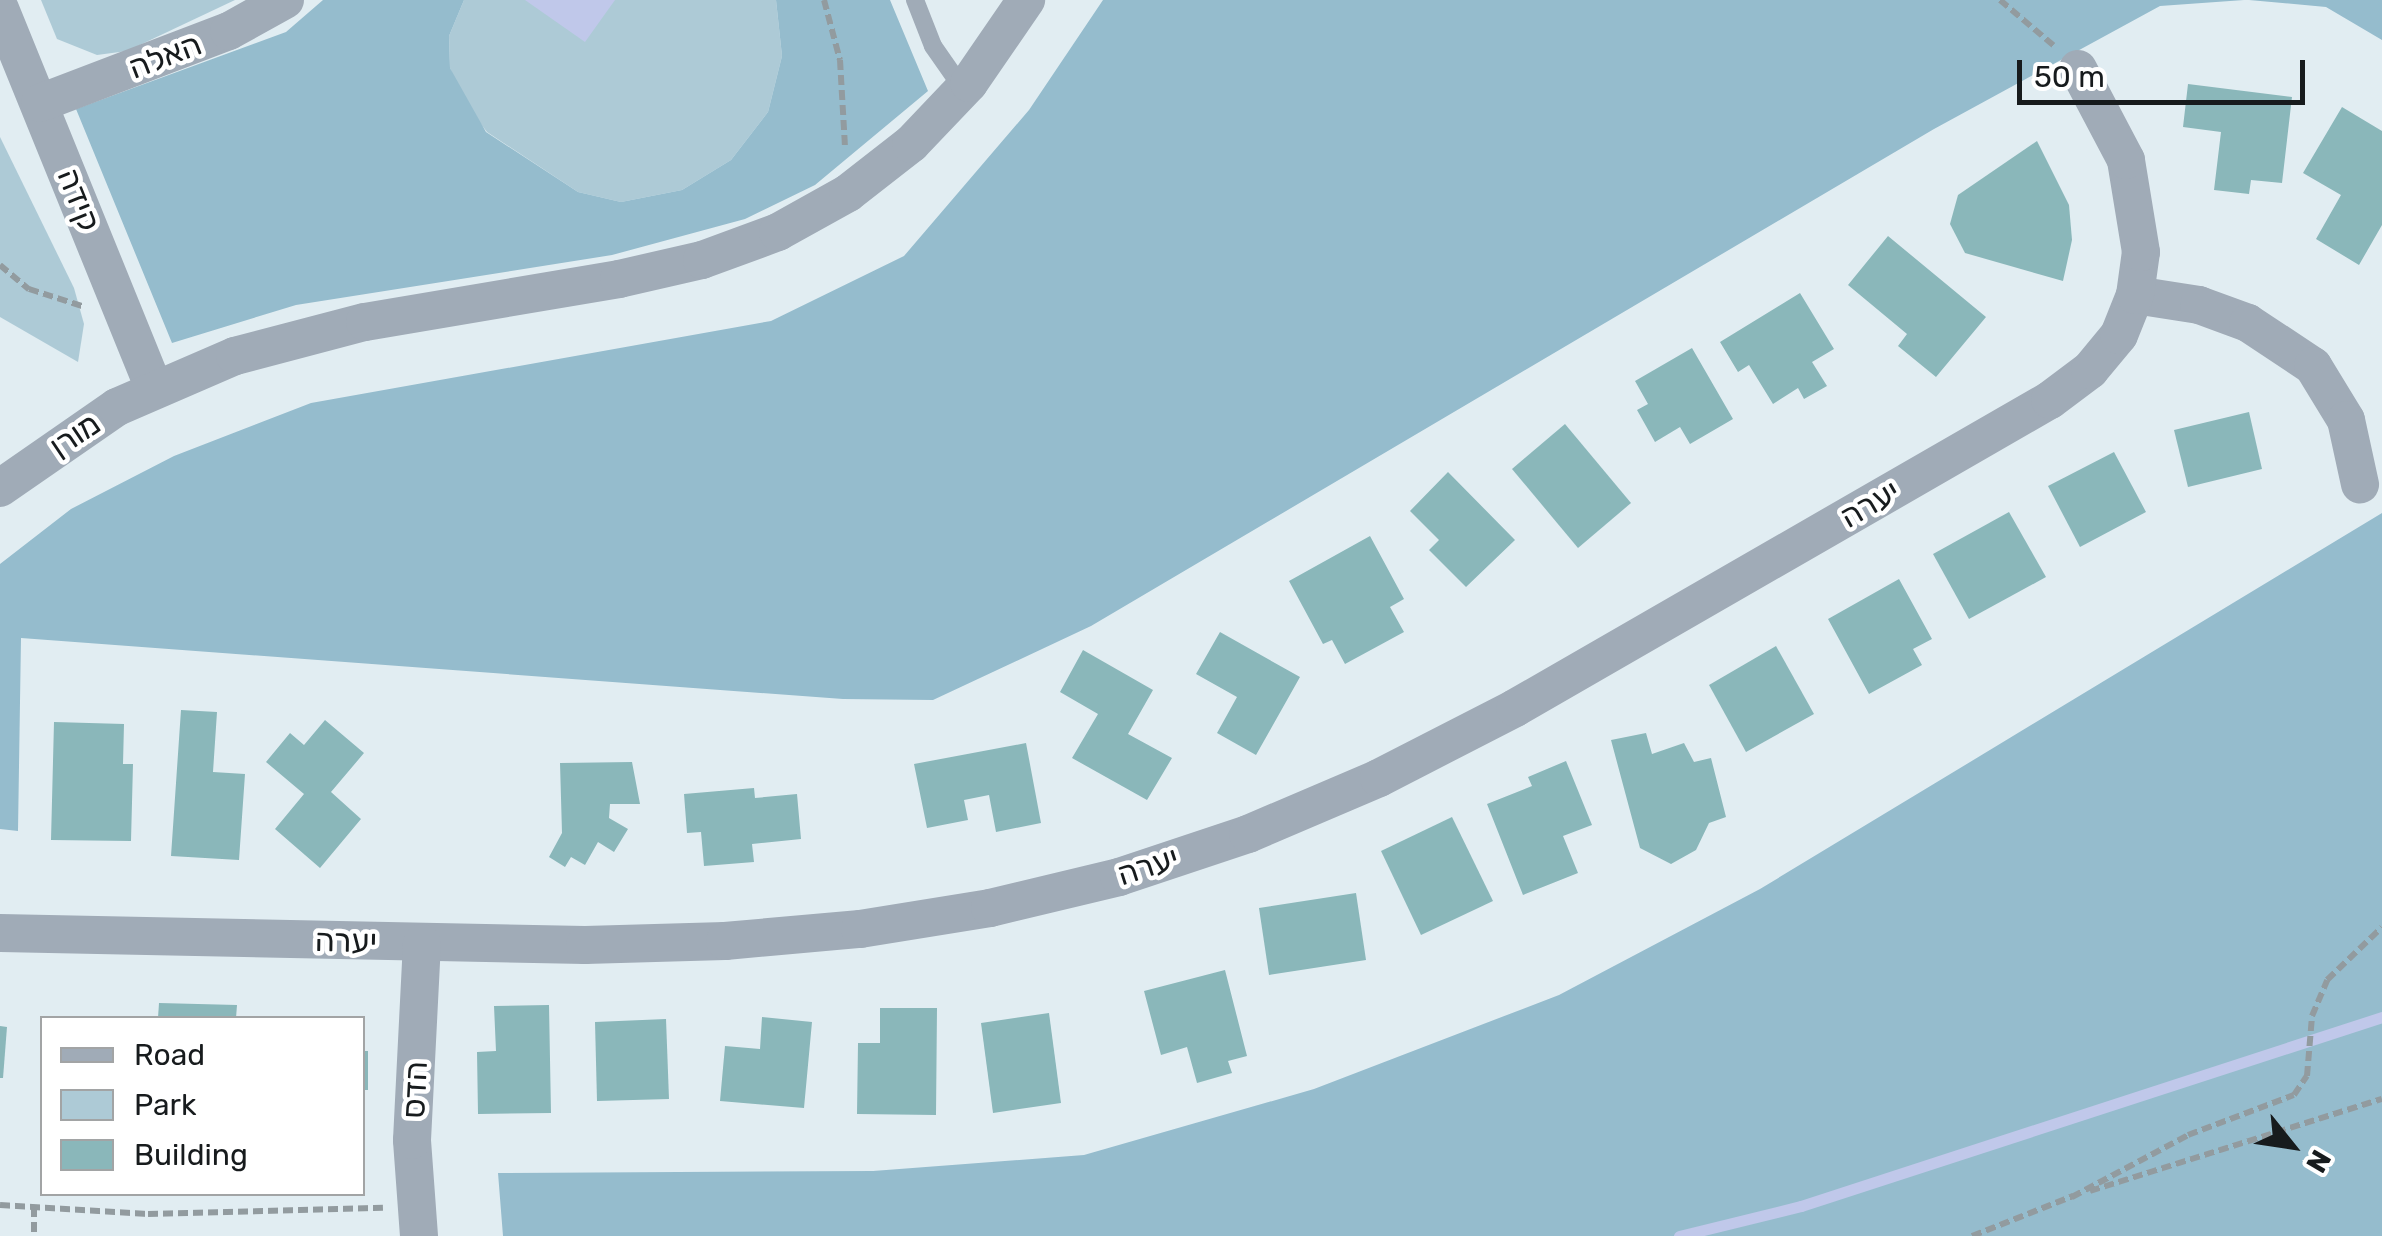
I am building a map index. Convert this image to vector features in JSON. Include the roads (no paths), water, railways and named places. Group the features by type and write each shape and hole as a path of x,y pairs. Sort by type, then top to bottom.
{"street":[{"name":"האלה","path":"40,103 229,31 285,0"},
{"name":"מורן","path":"0,488 116,408 235,356 365,322 702,260 778,232 848,193 912,144 963,89 1026,0"},
{"name":"קידה","path":"0,10 155,390"},
{"path":"2078,69 2126,160 2138,206 2135,295 2199,305 2248,323 2314,366 2346,420 2360,484"},
{"name":"יערה","path":"0,933 422,943 708,942 860,930 1119,877 1248,834 1379,778 1515,708 2050,400 2090,370 2119,335 2135,295"},
{"name":"הדס","path":"418,1221 412,1140 422,943"}],"lane":[{"path":"915,0 933,46 963,89"}],"waterway":[{"path":"1679,1236 1801,1206 2382,1017"}]}
